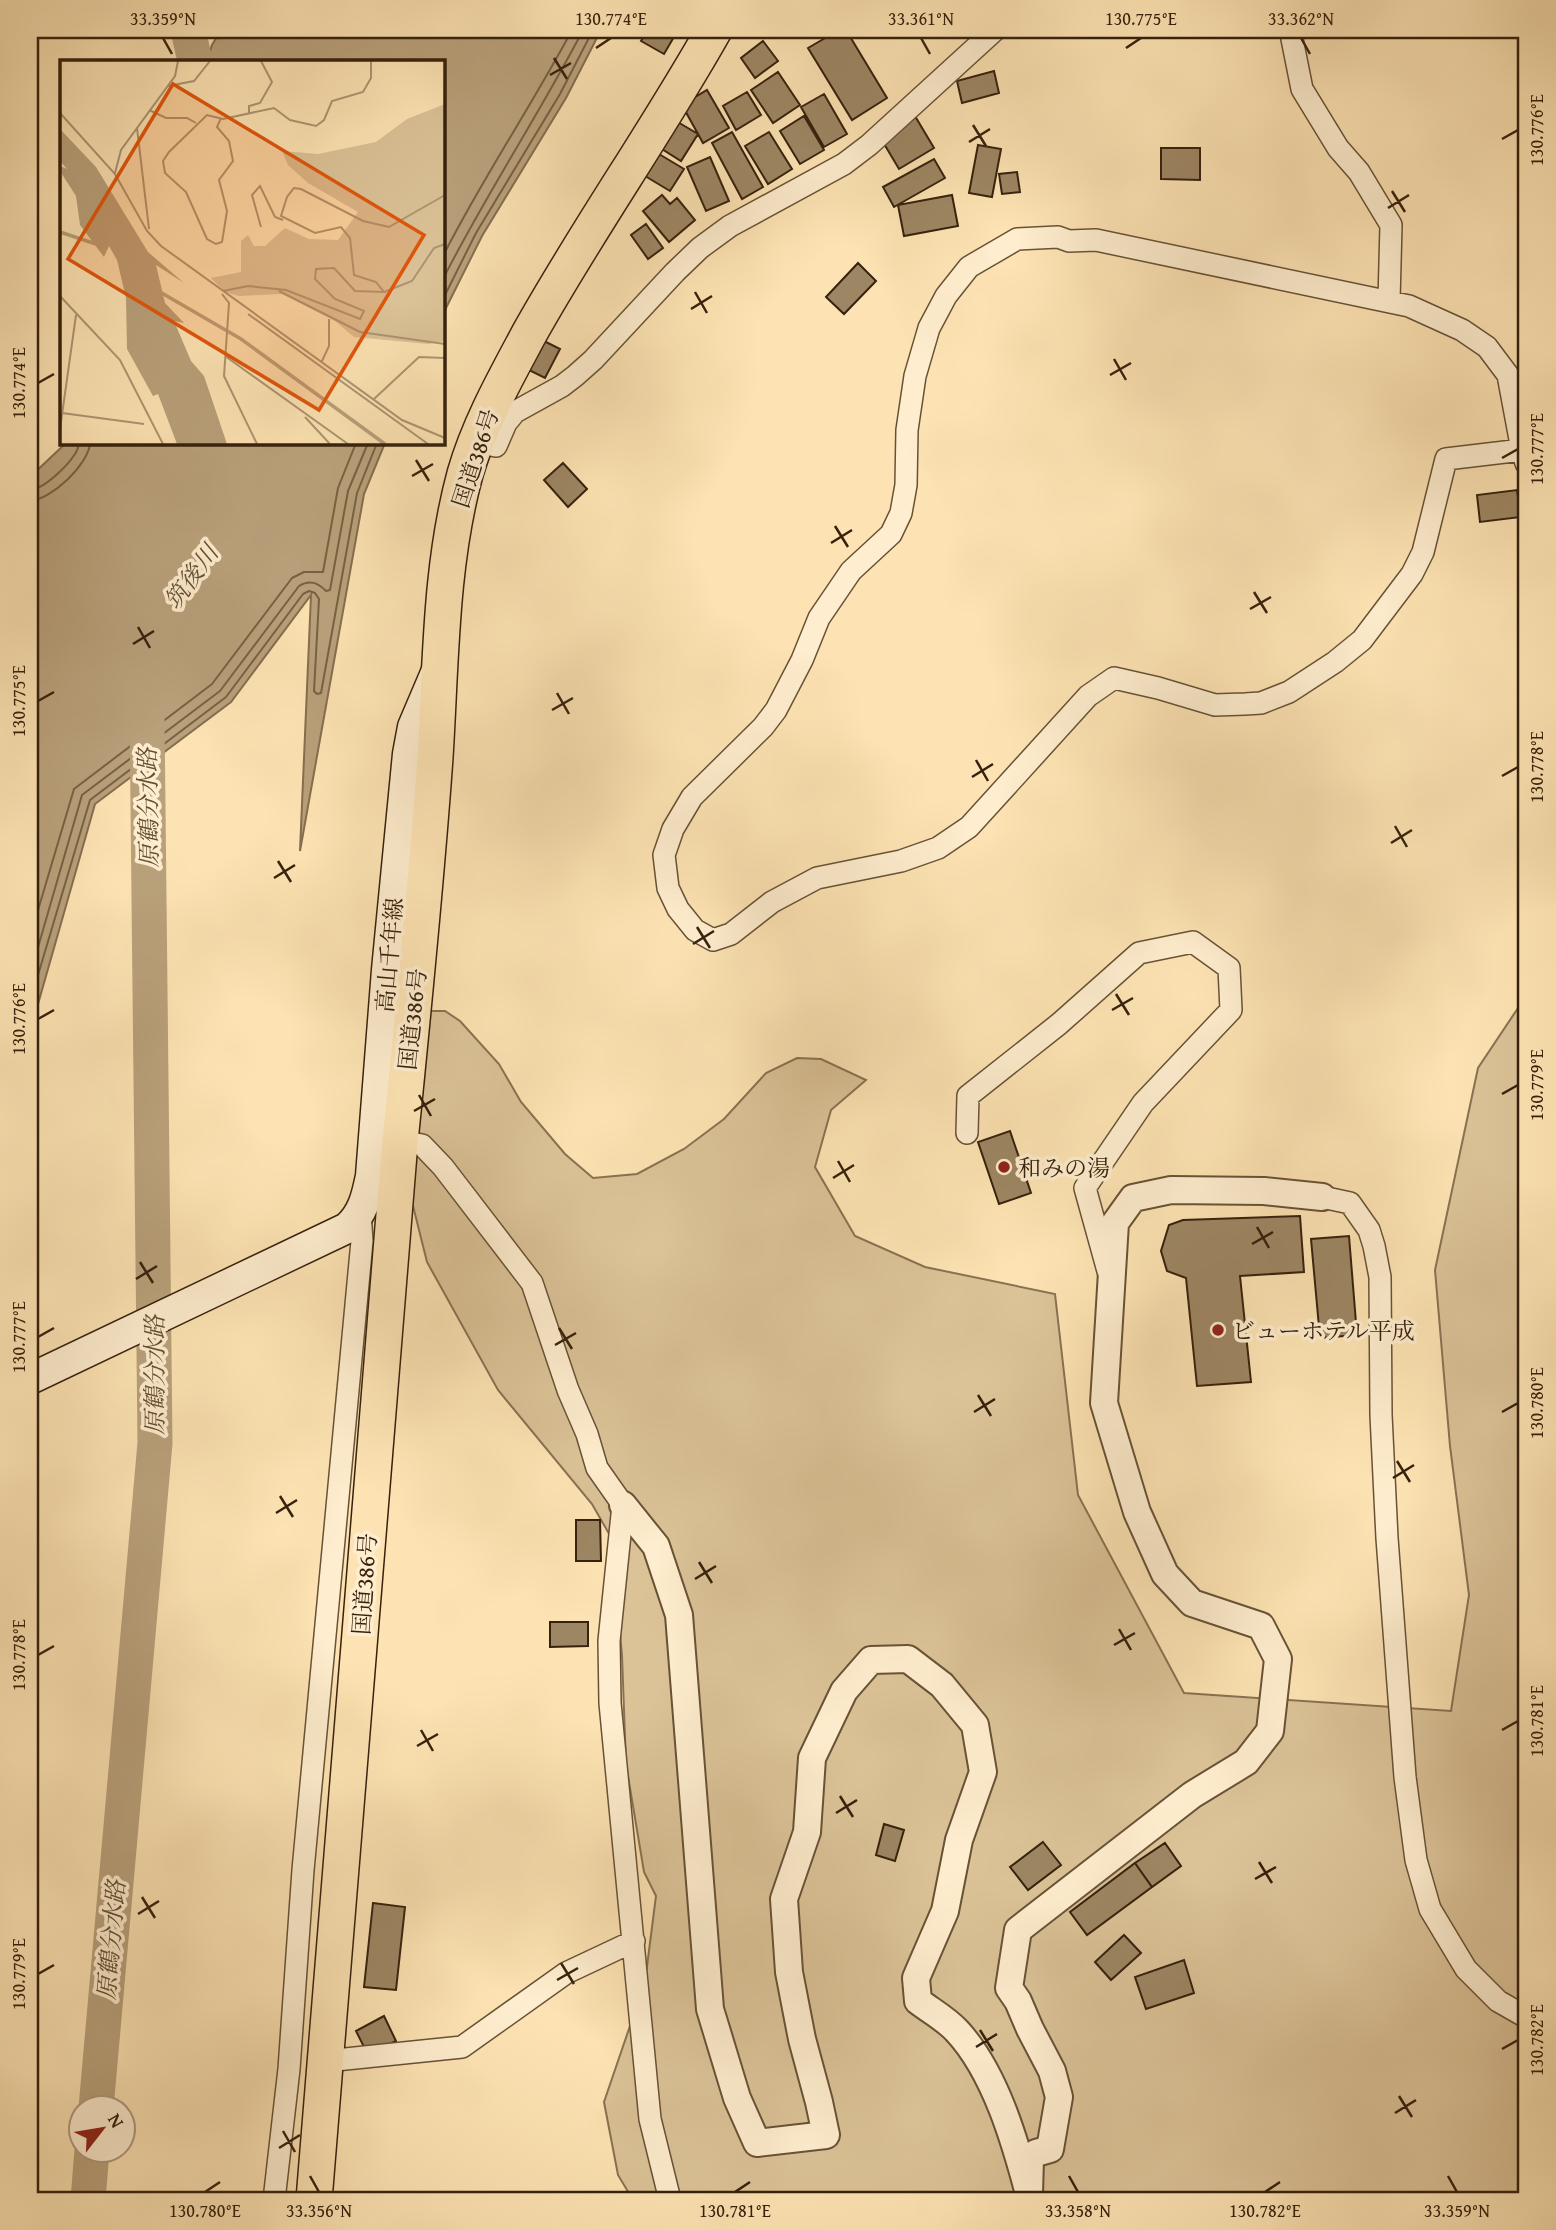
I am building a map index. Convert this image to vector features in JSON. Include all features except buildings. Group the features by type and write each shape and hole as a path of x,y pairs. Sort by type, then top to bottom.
{"highway":[{"name":"国道386号","path":"314,2200 400,1141 435,756 439,667 449,556 465,474 491,405 587,233 687,78 714,30"}],"main road":[{"name":"高山千年線","path":"353,1220 367,1198 371,1176 408,754 413,727 439,667"},
{"path":"30,1379 353,1220"}],"street":[{"path":"477,442 496,446 506,423 515,412 575,376 700,248 730,226 852,158 916,104 995,30"},
{"path":"1292,30 1302,89 1338,148 1359,172 1391,225 1389,301"},
{"path":"1058,237 1069,241 1096,240 1389,301 1409,306 1451,325 1487,347 1508,375 1524,457 1446,459 1423,552 1401,591 1362,640 1335,662 1289,692 1261,703 1215,705 1114,678 1088,696 969,827 938,848 901,861 817,878 772,902 731,934 713,940 695,930 678,909 668,888 664,855 673,829 692,797 763,727 776,710 802,660 819,618 851,571 891,534 901,513 906,485 908,430 915,376 929,328 946,296 969,267 1017,239 1058,237"},
{"path":"967,1133 968,1096 1059,1024 1139,953 1194,942 1229,968 1231,1010 1143,1103 1085,1188 1111,1283"},
{"path":"400,1141 422,1145 443,1167 532,1283 597,1468 656,1546 679,1615 710,2009 737,2098 757,2143 826,2135 802,2039 789,1972 785,1899 807,1832 812,1758 844,1691 871,1660 908,1659 942,1685 975,1725 983,1772 960,1840 944,1911 916,1979 918,2001 956,2030 981,2064 1013,2134 1031,2197"},
{"path":"1031,2197 1030,2159 1036,2153 1049,2149 1059,2097 1052,2071 1009,1988 1018,1930 1192,1795 1246,1762 1270,1731 1279,1659 1261,1626 1192,1603 1165,1574 1138,1512 1104,1403 1115,1223 1133,1198 1171,1190 1264,1191 1322,1198 1350,1203 1369,1230 1380,1277 1381,1415 1387,1538 1405,1777 1416,1860 1430,1909 1466,1969 1498,2000 1526,2017"},
{"path":"274,2200 289,2068 303,1870 362,1241 353,1220"},
{"path":"623,1505 609,1641 610,1703 650,2119 670,2200"},
{"path":"326,2061 462,2047 566,1973 634,1941"}],"shaded area":[{"path":"1526,996 1526,2200 633,2200 618,2175 604,2102 645,1982 656,1896 644,1872 626,1764 622,1656 612,1539 592,1504 498,1390 427,1262 401,1158 420,1011 445,1011 460,1021 499,1064 521,1102 565,1154 593,1178 637,1174 684,1149 724,1119 766,1073 797,1058 821,1059 866,1080 831,1110 815,1167 855,1236 925,1267 1055,1294 1078,1495 1184,1693 1451,1711 1469,1595 1450,1446 1435,1270 1478,1068"}],"water":[{"path":"221,30 601,30 566,98 482,236 444,312 444,60 207,60"},
{"name":"筑後川","path":"65,444 385,444 364,494 300,851 311,595 231,702 95,804 36,1011 30,1008 30,477"}],"waterway":[{"path":"188,30 195,60"},
{"name":"原鶴分水路","path":"97,2094 155,1443 147,717"},
{"name":"原鶴分水路","path":"88,2200 91,2164"}],"place":[{"name":"和みの湯","path":"1004,1167"},
{"name":"ビューホテル平成","path":"1218,1330"}]}
